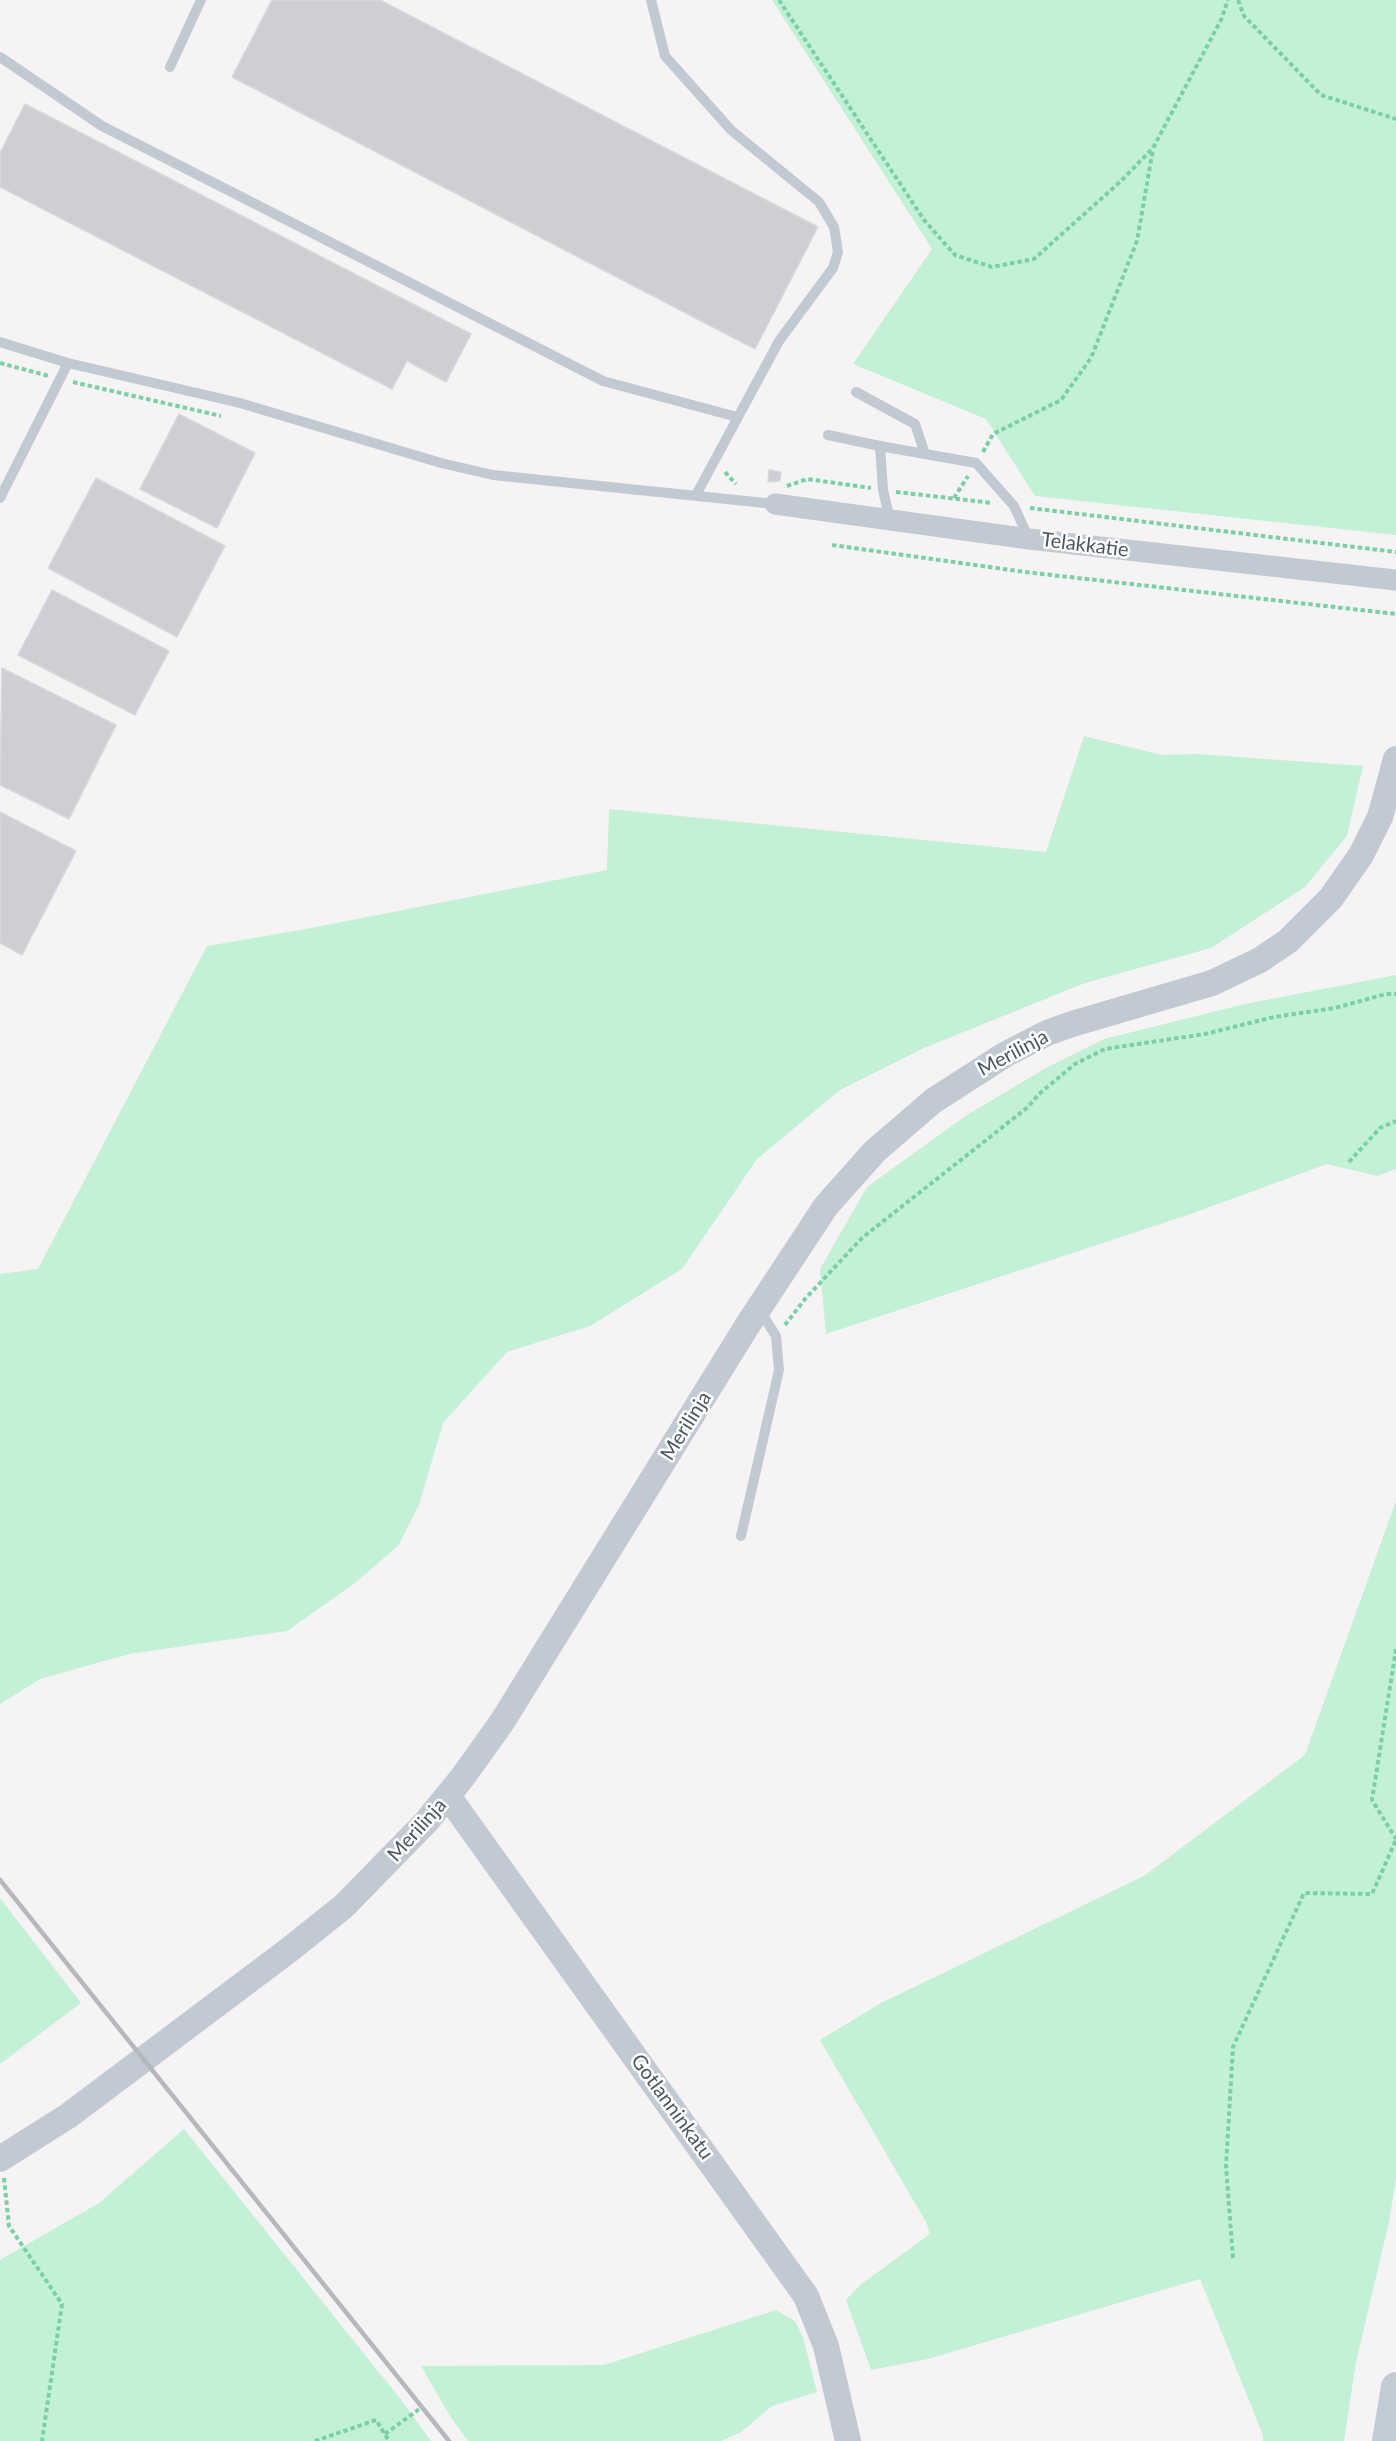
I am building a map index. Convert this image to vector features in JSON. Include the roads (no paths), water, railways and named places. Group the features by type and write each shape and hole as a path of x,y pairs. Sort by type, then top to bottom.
{"main road":[{"path":"1378,2441 1395,2390"},
{"path":"1387,2441 1395,2390"}],"street":[{"name":"Telakkatie","path":"776,497 890,520 1029,539 1396,580"},
{"name":"Merilinja","path":"1,2159 68,2116 157,2051 337,1911 393,1858 448,1796 502,1722 759,1309 826,1206 858,1170 903,1125 968,1076 1047,1033 1212,983 1260,960 1288,941 1331,898 1361,855 1380,817 1396,759"},
{"name":"Gotlanninkatu","path":"448,1796 806,2296 826,2346 848,2441"}],"lane":[{"path":"170,67 201,0"},
{"path":"651,0 665,57 731,130 819,202 834,227 838,252 833,268 779,341 696,495"},
{"path":"0,57 102,126 603,381 737,417"},
{"path":"0,342 68,363 240,403 441,463 493,475 696,495 776,497"},
{"path":"0,498 68,363"},
{"path":"856,392 915,424 925,454"},
{"path":"828,435 976,462 1014,506 1029,539"},
{"path":"880,446 883,490 890,520"},
{"path":"741,1536 779,1370 776,1336 759,1309"}],"railway":[{"path":"0,1880 449,2441"}]}
